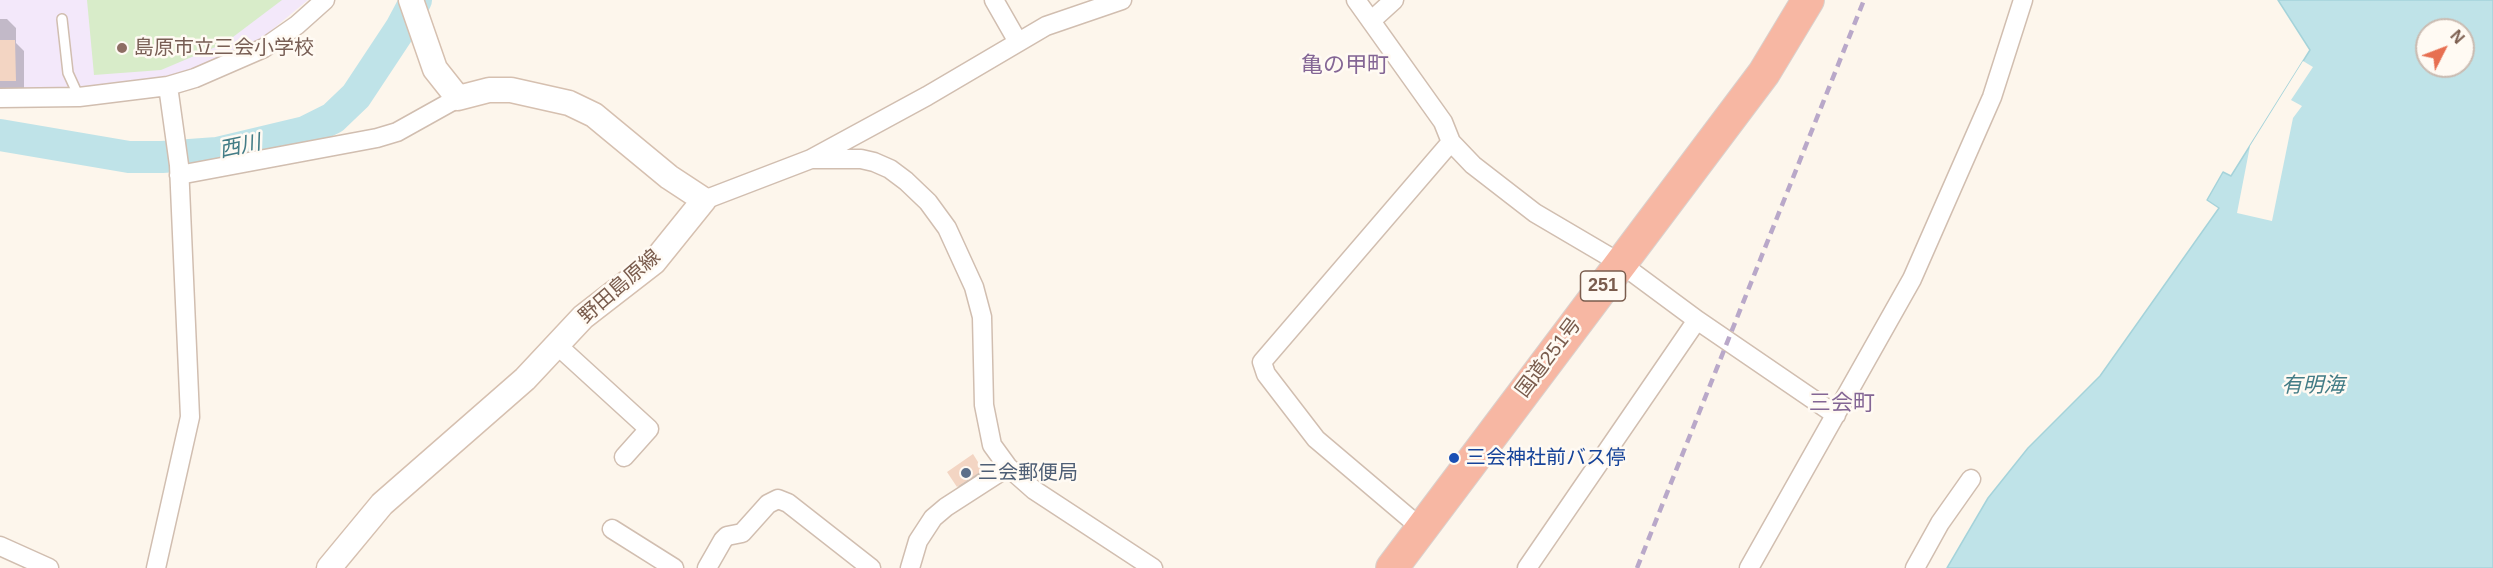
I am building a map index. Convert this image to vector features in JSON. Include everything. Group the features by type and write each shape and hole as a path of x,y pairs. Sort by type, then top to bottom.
{"highway":[{"name":"国道251号","path":"1392,568 1764,73 1808,0"}],"main road":[{"path":"414,11 435,69 458,98 489,90 511,90 569,103 594,115 669,177 704,200"},
{"name":"野田島原線","path":"329,568 382,504 525,379 583,317 654,262 704,200"}],"street":[{"path":"0,98 79,97 168,86 220,69 264,48 297,25 325,0"},
{"path":"994,0 1018,42"},
{"path":"704,200 812,159 927,96 1046,26 1122,0"},
{"path":"1356,0 1443,122 1451,142 1473,165 1535,213 1620,263 1697,320 1836,415"},
{"path":"1372,20 1394,0"},
{"path":"1749,568 1912,279 1992,97 2023,0"},
{"path":"156,568 190,417 179,170 168,86"},
{"path":"179,170 387,135 397,132 458,98"},
{"path":"1421,528 1316,439 1266,374 1262,362 1451,142"},
{"path":"812,159 861,159 890,169 928,202 947,228 974,287 982,317 986,426 992,445 1008,467 1034,490 1153,568"},
{"path":"1527,568 1697,320"},
{"path":"557,345 649,429 624,457"},
{"path":"910,568 918,541 933,518 1008,467"},
{"path":"1915,568 1940,523 1971,479"},
{"path":"707,568 727,536 742,533 768,504 778,499 788,503 871,568"},
{"path":"612,529 674,568"},
{"path":"0,546 49,568"}],"lane":[{"path":"62,19 68,73 79,97"}],"shaded area":[{"name":"島原市立三会小学校","path":"0,0 308,0 261,39 226,57 166,79 107,87 0,92"}],"green space":[{"path":"87,0 282,0 225,43 161,70 94,75"}],"water":[{"name":"有明海","path":"2278,0 2493,0 2493,568 1947,568 1988,498 2028,448 2100,376 2219,208 2207,200 2223,172 2231,176 2310,50"}],"pier":[{"path":"2303,61 2313,67 2291,100 2302,106 2293,118 2272,221 2237,213 2250,146"}],"building":[{"path":"0,40 15,40 16,81 0,81"},
{"name":"三会郵便局","path":"973,454 983,470 957,487 947,472"}],"waterway":[{"name":"西川","path":"0,135 129,157 162,157 217,153 305,132 333,118 356,96 401,28 416,0"}],"railway":[{"path":"1637,568 1864,0"}],"place":[{"name":"島原市立三会小学校","path":"122,48"},
{"name":"三会神社前バス停","path":"1454,458"},
{"name":"三会郵便局","path":"966,473"}],"district":[{"name":"亀の甲町","path":"1345,66"},
{"name":"三会町","path":"1842,404"}]}
